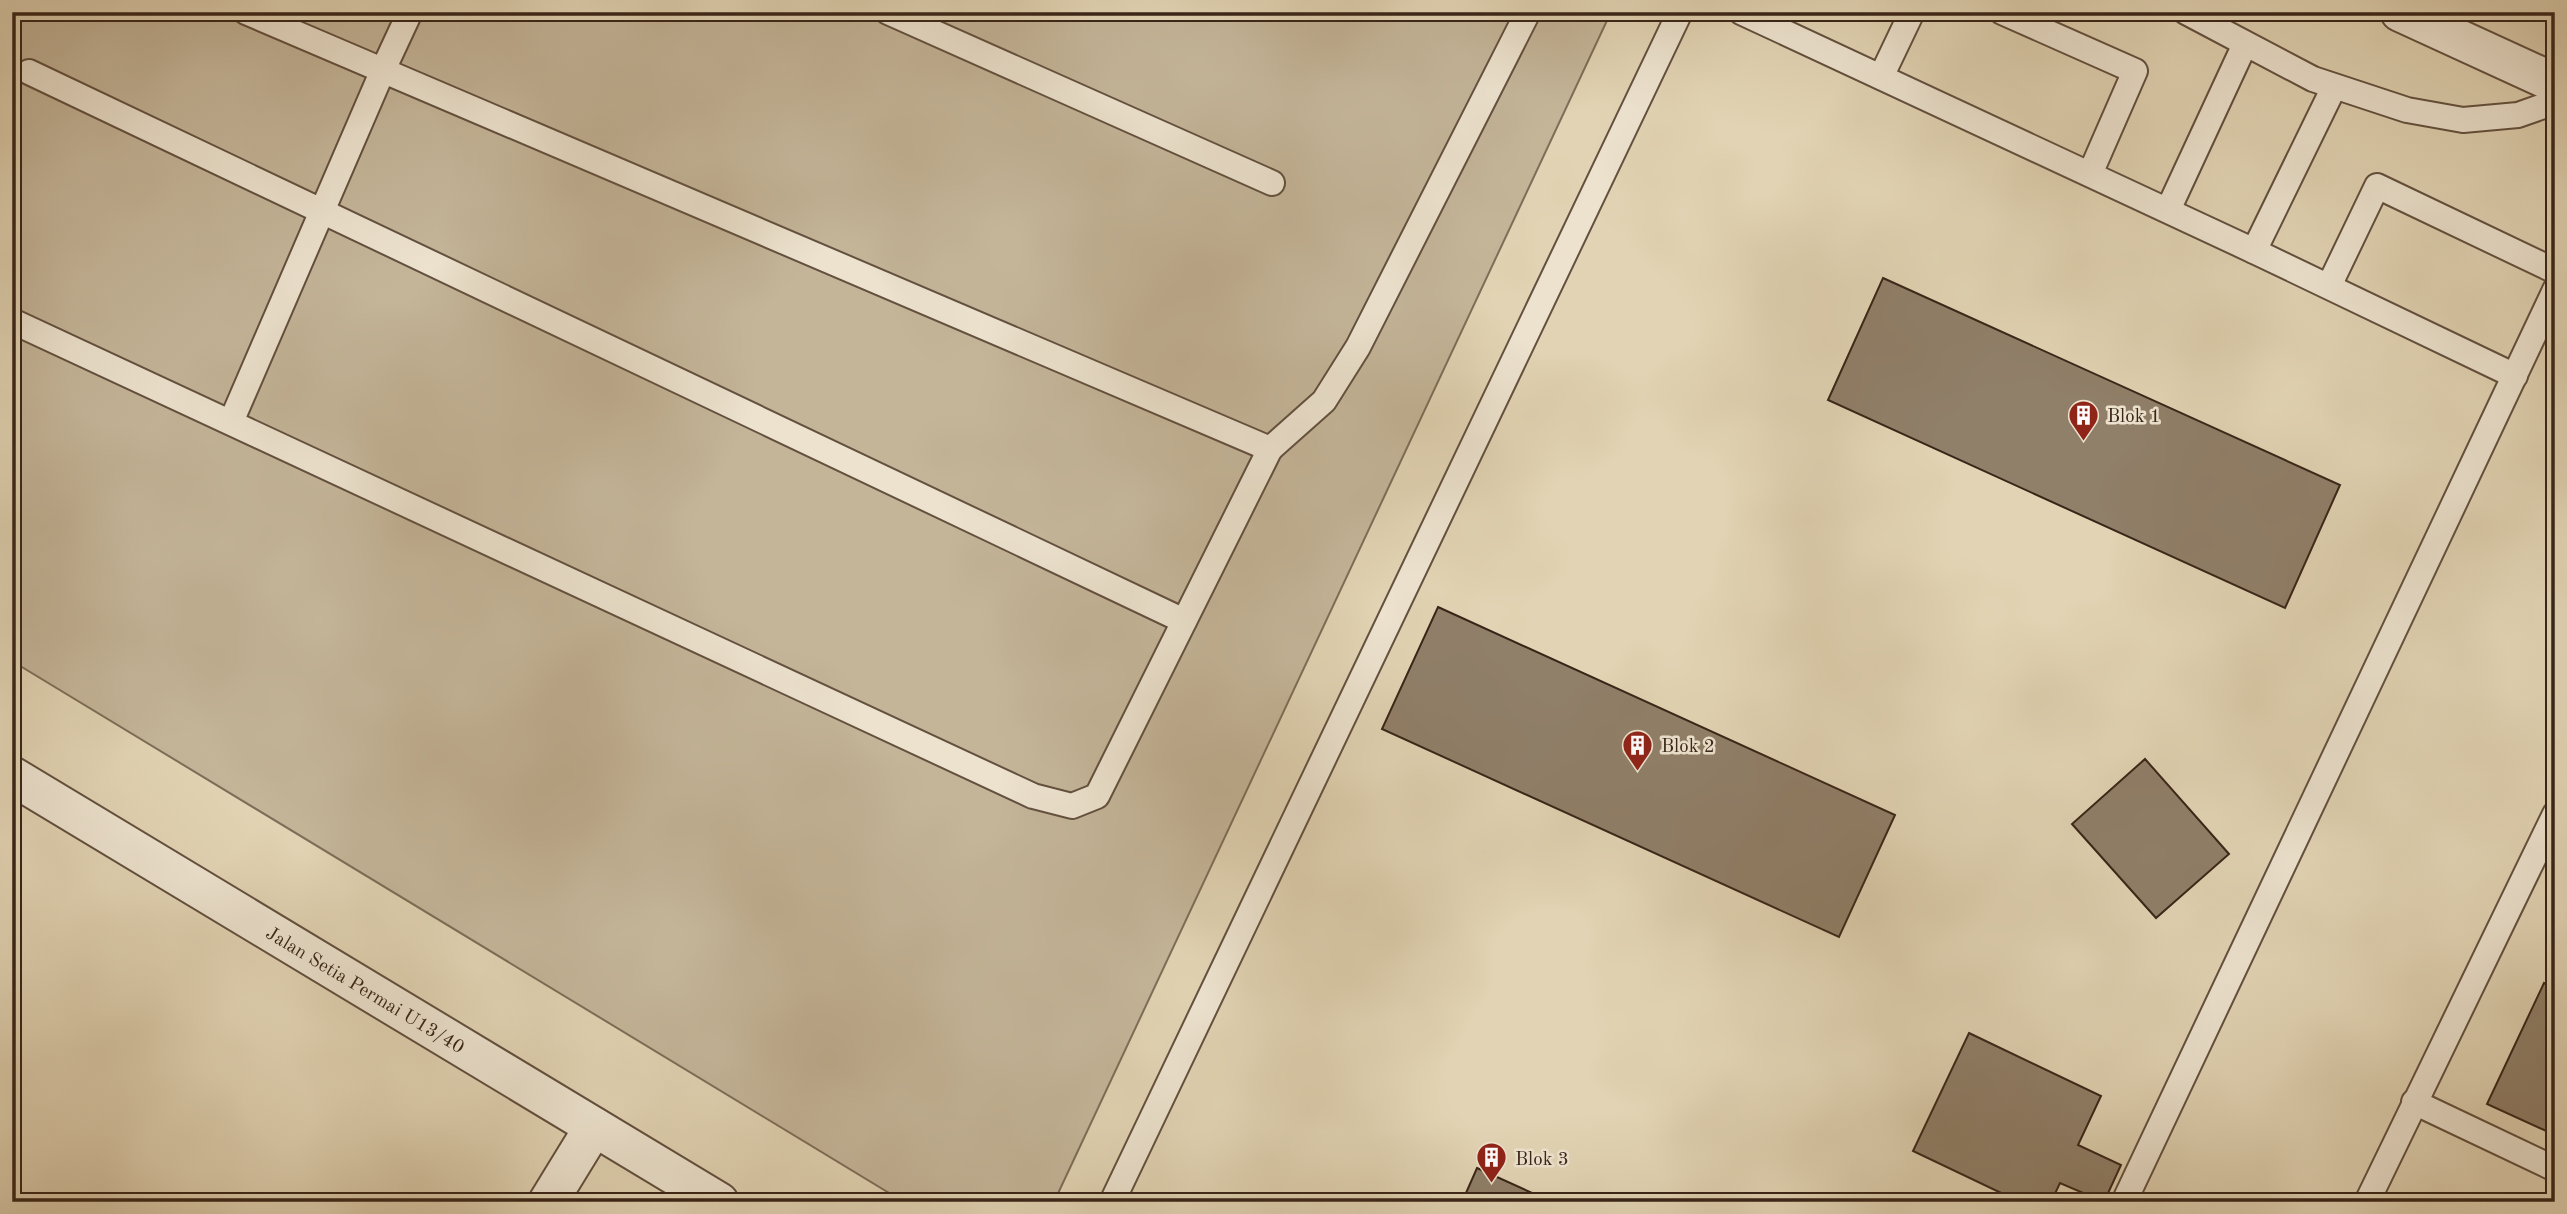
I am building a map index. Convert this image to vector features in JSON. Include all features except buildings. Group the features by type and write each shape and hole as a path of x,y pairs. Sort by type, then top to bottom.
{"street":[{"path":"2400,12 2555,83"},
{"name":"Jalan Setia Permai U13/40","path":"12,776 719,1202"},
{"path":"548,1202 594,1127"}],"lane":[{"path":"246,12 1269,449"},
{"path":"231,422 410,12"},
{"path":"888,12 1272,183"},
{"path":"12,321 1033,796 1072,806 1097,796 1269,449 1324,401 1358,347 1528,12"},
{"path":"1112,1202 1680,12"},
{"path":"1741,12 2255,251 2515,376"},
{"path":"1881,76 1912,12"},
{"path":"2002,12 2135,71 2090,174"},
{"path":"2186,12 2313,79 2407,110 2463,120 2518,115 2555,102"},
{"path":"2168,211 2245,44"},
{"path":"29,72 1184,621"},
{"path":"2255,251 2334,87"},
{"path":"2329,286 2377,186 2555,271"},
{"path":"2124,1202 2555,290"},
{"path":"2367,1202 2555,814"},
{"path":"2414,1102 2555,1169"}],"shaded area":[{"path":"12,12 1611,12 1054,1202 904,1202 12,661"}],"place":[{"name":"Blok 1","path":"2084,442"},
{"name":"Blok 2","path":"1638,772"},
{"name":"Blok 3","path":"1492,1185"}]}
